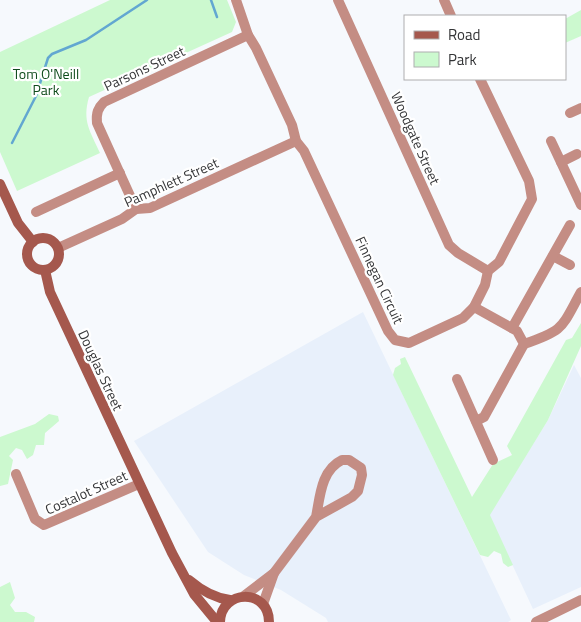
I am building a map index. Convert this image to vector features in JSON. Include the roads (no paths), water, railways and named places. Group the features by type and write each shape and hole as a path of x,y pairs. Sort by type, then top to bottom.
{"main road":[{"path":"0,184 18,223 33,242"},
{"path":"47,239 52,241 58,248 57,262 45,270 37,268 29,260 28,252 33,242 47,239"},
{"name":"Douglas Street","path":"45,270 50,292 138,484 194,594 218,622"},
{"name":"Douglas Street","path":"185,576 202,591 217,598 230,600"},
{"path":"218,622 221,612 230,600 244,596 257,599 278,622"},
{"path":"264,606 269,622"}],"street":[{"name":"Finnegan Circuit","path":"236,0 248,35 292,125 296,141 304,151 388,331 395,340 409,343 463,318 474,307 485,285 488,271 499,262 532,199 529,181 480,80"},
{"name":"Woodgate Street","path":"338,0 449,245 458,253 488,271"},
{"path":"444,0 451,15"},
{"name":"Parsons Street","path":"136,209 97,122 96,115 99,107 104,102 248,35"},
{"path":"570,114 581,108"},
{"name":"Pamphlett Street","path":"58,248 122,220 136,209 150,208 296,141"},
{"path":"551,141 581,205"},
{"path":"561,162 577,154"},
{"path":"36,212 120,173"},
{"path":"512,328 570,225"},
{"path":"553,256 570,265"},
{"path":"476,422 484,416 524,344 551,335 559,329 581,292"},
{"path":"474,307 512,328 522,338 524,344"},
{"path":"457,379 494,460"},
{"path":"244,596 274,573 316,517 352,497 358,491 362,475 361,468 355,462 342,460 329,469 324,478 316,517"},
{"name":"Costalot Street","path":"16,474 36,519 44,525 138,484"},
{"path":"264,606 274,573"},
{"path":"536,622 581,600"}],"waterway":[{"path":"12,143 36,96 48,58 52,54 86,40 147,0"},
{"path":"211,0 217,17"}],"park label":[{"name":"Tom O'Neill Park","path":"46,82"}]}
